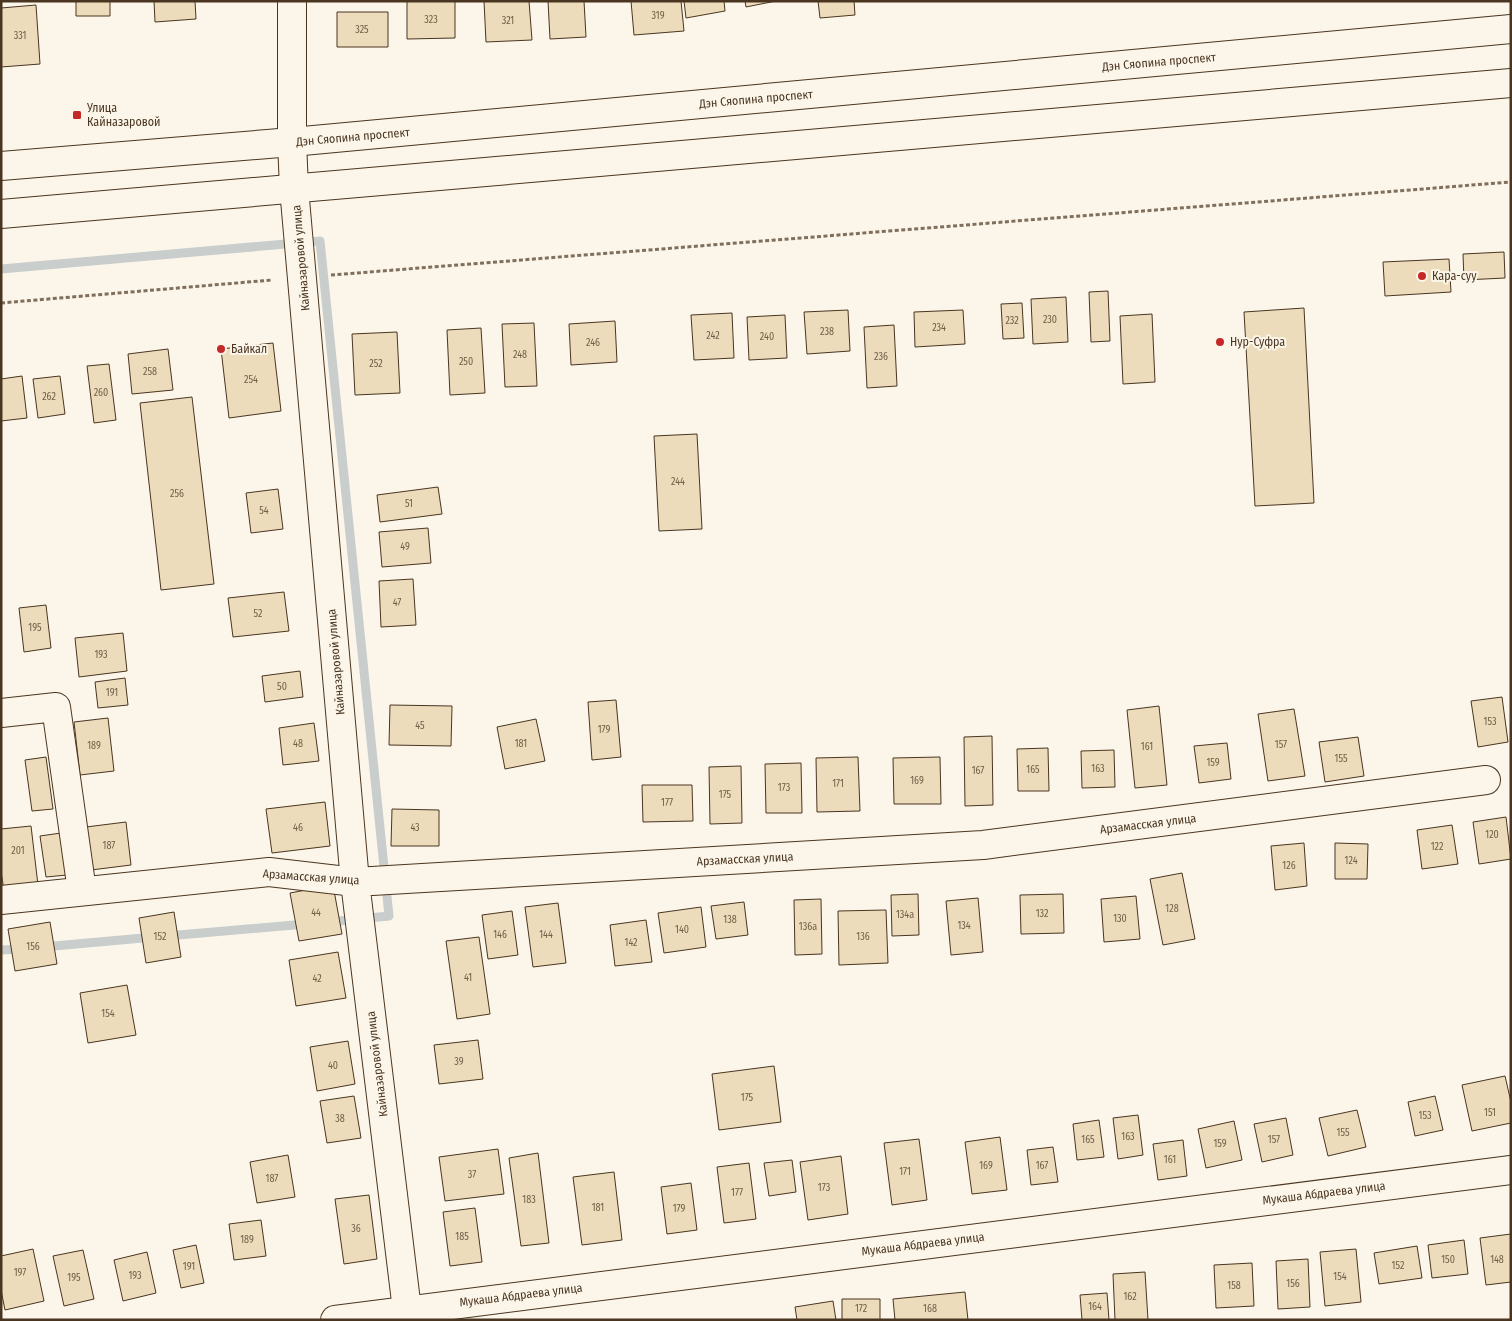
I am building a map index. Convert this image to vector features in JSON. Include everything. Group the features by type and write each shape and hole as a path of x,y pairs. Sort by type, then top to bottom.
{"street":[{"name":"Кайназаровой улица","path":"292,1 292,142 294,188 355,882 407,1315"},
{"name":"Дэн Сяопина проспект","path":"1,166 292,142 1511,29"},
{"path":"1,214 1511,83"},
{"path":"1,713 56,707 82,891"},
{"name":"Арзамасская улица","path":"1,900 269,872 355,882 983,845 1486,780"},
{"name":"Мукаша Абдраева улица","path":"334,1320 407,1315 1511,1170"}],"path":[{"path":"1,303 1511,182"}],"building":[{"path":"76,1 110,1 110,16 76,16"},
{"path":"154,1 195,1 196,19 155,22"},
{"path":"407,1 455,1 455,38 407,39"},
{"path":"484,1 529,1 532,40 486,42"},
{"path":"548,1 584,1 586,37 550,39"},
{"path":"631,1 681,1 684,31 634,35"},
{"path":"684,1 724,1 725,11 686,18"},
{"path":"745,1 776,1 746,7"},
{"path":"818,1 854,1 855,15 820,18"},
{"path":"36,5 40,64 1,67 1,8"},
{"path":"337,12 388,12 388,47 337,47"},
{"path":"1504,252 1505,278 1464,280 1463,254"},
{"path":"1449,259 1451,292 1385,296 1383,262"},
{"path":"1108,291 1110,341 1091,342 1089,292"},
{"path":"1066,297 1068,342 1033,344 1031,299"},
{"path":"1022,303 1024,338 1003,339 1001,304"},
{"path":"1304,308 1314,503 1255,506 1244,312"},
{"path":"848,310 850,351 807,354 804,312"},
{"path":"963,310 965,344 915,347 914,312"},
{"path":"732,313 734,358 694,360 691,315"},
{"path":"1152,314 1155,382 1123,384 1120,316"},
{"path":"785,315 787,358 749,360 747,317"},
{"path":"615,321 617,362 571,365 569,324"},
{"path":"534,323 537,386 505,387 502,324"},
{"path":"894,325 897,386 867,388 864,327"},
{"path":"481,328 485,393 450,395 447,330"},
{"path":"397,332 400,393 355,395 352,334"},
{"path":"273,343 281,411 229,418 221,349"},
{"path":"168,349 173,390 132,394 128,354"},
{"path":"109,364 116,420 94,423 87,366"},
{"path":"22,376 27,418 1,421 1,379"},
{"path":"60,376 65,414 38,418 33,379"},
{"path":"192,397 214,584 161,590 140,403"},
{"path":"697,434 702,529 659,531 654,436"},
{"path":"438,487 442,514 380,522 377,495"},
{"path":"278,489 283,529 251,533 246,493"},
{"path":"428,528 431,563 382,567 379,532"},
{"path":"413,579 416,625 381,627 379,581"},
{"path":"284,592 289,631 233,637 228,598"},
{"path":"46,605 51,648 24,652 19,608"},
{"path":"123,633 127,671 79,677 75,638"},
{"path":"300,671 303,697 265,702 262,676"},
{"path":"125,678 128,705 98,708 95,682"},
{"path":"1502,697 1508,742 1478,747 1471,701"},
{"path":"616,700 621,757 592,760 588,702"},
{"path":"390,705 452,706 451,746 389,745"},
{"path":"1159,706 1167,785 1135,788 1127,710"},
{"path":"1294,709 1305,776 1268,781 1258,714"},
{"path":"108,718 114,771 80,775 74,722"},
{"path":"536,719 545,761 505,769 497,727"},
{"path":"314,723 319,761 283,765 279,728"},
{"path":"992,736 993,805 965,806 964,737"},
{"path":"1358,737 1364,776 1325,782 1319,742"},
{"path":"1227,743 1231,779 1199,783 1194,746"},
{"path":"1048,748 1049,791 1018,791 1017,749"},
{"path":"1114,750 1115,787 1082,788 1081,751"},
{"path":"46,757 53,809 32,811 25,760"},
{"path":"858,757 860,811 817,812 816,758"},
{"path":"940,757 941,804 894,804 893,758"},
{"path":"801,763 802,813 766,813 765,764"},
{"path":"741,766 742,823 710,824 709,767"},
{"path":"642,785 692,785 693,821 643,822"},
{"path":"325,802 330,846 272,853 266,809"},
{"path":"392,809 439,810 439,846 391,846"},
{"path":"1506,817 1511,859 1479,864 1473,822"},
{"path":"126,822 131,865 91,870 86,827"},
{"path":"1452,825 1458,864 1422,869 1417,830"},
{"path":"31,826 38,885 4,890 1,872 1,829"},
{"path":"61,833 67,875 46,877 40,836"},
{"path":"1304,843 1307,886 1275,890 1271,846"},
{"path":"1335,843 1368,844 1367,879 1335,879"},
{"path":"1182,873 1195,939 1163,945 1150,879"},
{"path":"333,885 342,934 299,941 290,893"},
{"path":"918,894 919,935 892,936 891,895"},
{"path":"1063,894 1064,933 1021,934 1020,895"},
{"path":"1136,896 1140,939 1104,942 1101,899"},
{"path":"978,898 983,952 951,955 946,901"},
{"path":"821,899 822,954 795,955 794,900"},
{"path":"744,902 748,935 716,939 711,906"},
{"path":"558,903 566,963 533,967 525,907"},
{"path":"701,907 706,947 664,953 658,913"},
{"path":"886,910 888,963 839,965 838,911"},
{"path":"512,911 518,955 488,959 482,915"},
{"path":"174,912 181,957 146,963 139,918"},
{"path":"646,920 652,962 615,966 610,925"},
{"path":"50,922 57,964 15,971 8,929"},
{"path":"479,937 490,1014 457,1019 446,941"},
{"path":"338,952 346,998 296,1006 289,960"},
{"path":"127,985 136,1035 88,1043 80,993"},
{"path":"478,1040 483,1079 439,1084 434,1045"},
{"path":"348,1041 355,1084 317,1091 310,1047"},
{"path":"774,1066 781,1122 719,1130 712,1074"},
{"path":"1505,1076 1511,1102 1511,1123 1472,1131 1462,1085"},
{"path":"354,1096 361,1138 327,1143 320,1101"},
{"path":"1435,1096 1443,1130 1415,1136 1408,1102"},
{"path":"1357,1110 1366,1147 1328,1156 1319,1118"},
{"path":"1138,1115 1143,1155 1118,1159 1113,1118"},
{"path":"1286,1118 1293,1155 1262,1162 1254,1124"},
{"path":"1099,1120 1104,1157 1077,1160 1073,1124"},
{"path":"1234,1121 1242,1160 1206,1168 1198,1129"},
{"path":"1000,1137 1007,1190 972,1194 965,1142"},
{"path":"919,1139 927,1200 892,1205 884,1143"},
{"path":"1183,1140 1187,1176 1158,1180 1153,1144"},
{"path":"1053,1147 1058,1182 1031,1185 1027,1150"},
{"path":"498,1149 504,1194 445,1201 439,1157"},
{"path":"538,1153 549,1243 521,1246 509,1158"},
{"path":"288,1155 295,1197 257,1203 250,1162"},
{"path":"841,1156 848,1214 808,1220 800,1162"},
{"path":"792,1160 796,1192 769,1196 764,1163"},
{"path":"749,1163 756,1219 724,1223 717,1167"},
{"path":"614,1172 622,1240 582,1245 573,1177"},
{"path":"691,1183 697,1230 667,1234 661,1187"},
{"path":"369,1195 377,1259 344,1264 335,1199"},
{"path":"475,1208 482,1262 450,1266 443,1212"},
{"path":"261,1220 266,1256 234,1260 229,1224"},
{"path":"1511,1234 1511,1282 1486,1285 1480,1238"},
{"path":"1464,1240 1468,1274 1432,1278 1428,1245"},
{"path":"196,1245 204,1283 181,1288 173,1250"},
{"path":"1417,1246 1422,1278 1379,1284 1374,1253"},
{"path":"33,1249 44,1301 5,1310 1,1290 1,1256"},
{"path":"1356,1249 1361,1302 1325,1306 1320,1252"},
{"path":"83,1250 94,1299 64,1306 53,1256"},
{"path":"147,1252 156,1293 123,1301 114,1260"},
{"path":"1308,1259 1310,1307 1278,1309 1276,1261"},
{"path":"1252,1263 1254,1306 1216,1308 1214,1265"},
{"path":"1145,1272 1148,1320 1115,1320 1113,1274"},
{"path":"965,1292 968,1320 895,1320 893,1299"},
{"path":"1107,1293 1109,1320 1082,1320 1080,1295"},
{"path":"842,1299 880,1299 880,1320 842,1320"},
{"path":"833,1301 836,1320 797,1320 795,1307"}],"waterway":[{"path":"1,269 320,241 389,916 329,922"},
{"path":"167,936 306,924"},
{"path":"43,947 154,937"},
{"path":"1,950 22,949"}],"place":[{"name":"Улица Кайназаровой","path":"77,115"},
{"name":"Кара-суу","path":"1422,276"},
{"name":"Нур-Суфра","path":"1220,342"},
{"name":"Байкал","path":"221,349"}]}
